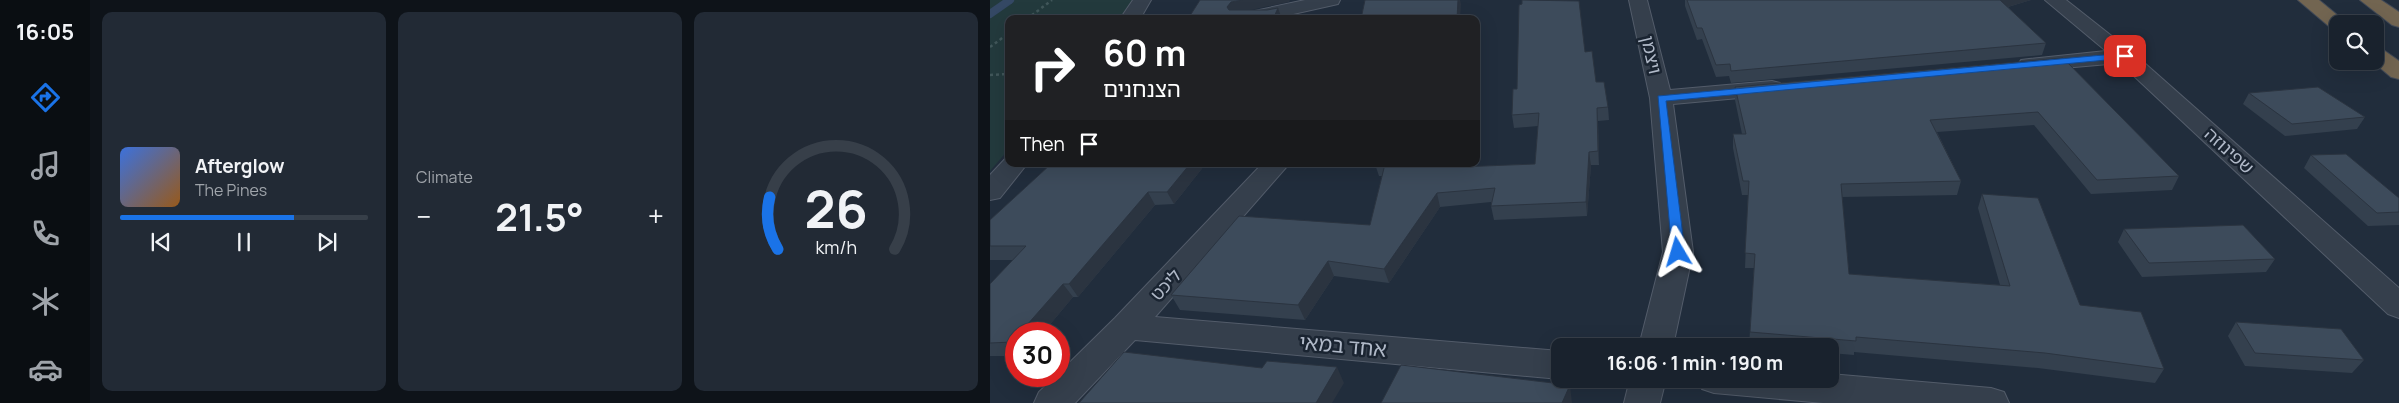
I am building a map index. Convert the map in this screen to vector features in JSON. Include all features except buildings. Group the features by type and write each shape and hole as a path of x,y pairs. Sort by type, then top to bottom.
{"highway":[{"path":"2307,0 2329,17"},
{"path":"2369,0 2399,21"},
{"path":"2384,60 2399,72"}],"street":[{"path":"1133,15 1142,0"},
{"name":"ויצמן","path":"1638,0 1661,98 1678,252 1658,338"},
{"name":"שפינוזה","path":"2054,0 2125,56 2399,306"},
{"path":"1268,15 1329,5"},
{"path":"2006,67 2125,56"},
{"path":"1661,98 1789,87"},
{"path":"990,192 1011,167"},
{"name":"ליכט","path":"1052,403 1127,327 1273,167"},
{"name":"אחד במאי","path":"1127,327 1551,364"},
{"path":"1642,403 1646,388"},
{"path":"1818,388 1991,403"}],"path":[{"path":"1032,15 1052,0"},
{"path":"990,47 1005,36"},
{"path":"990,75 1005,74"}],"green space":[{"path":"990,0 1137,0 1124,15 1005,15 1005,154 990,171"}],"waterway":[{"path":"990,14 1010,0"}],"route":[{"path":"1678,252 1661,98 2125,56"}]}
